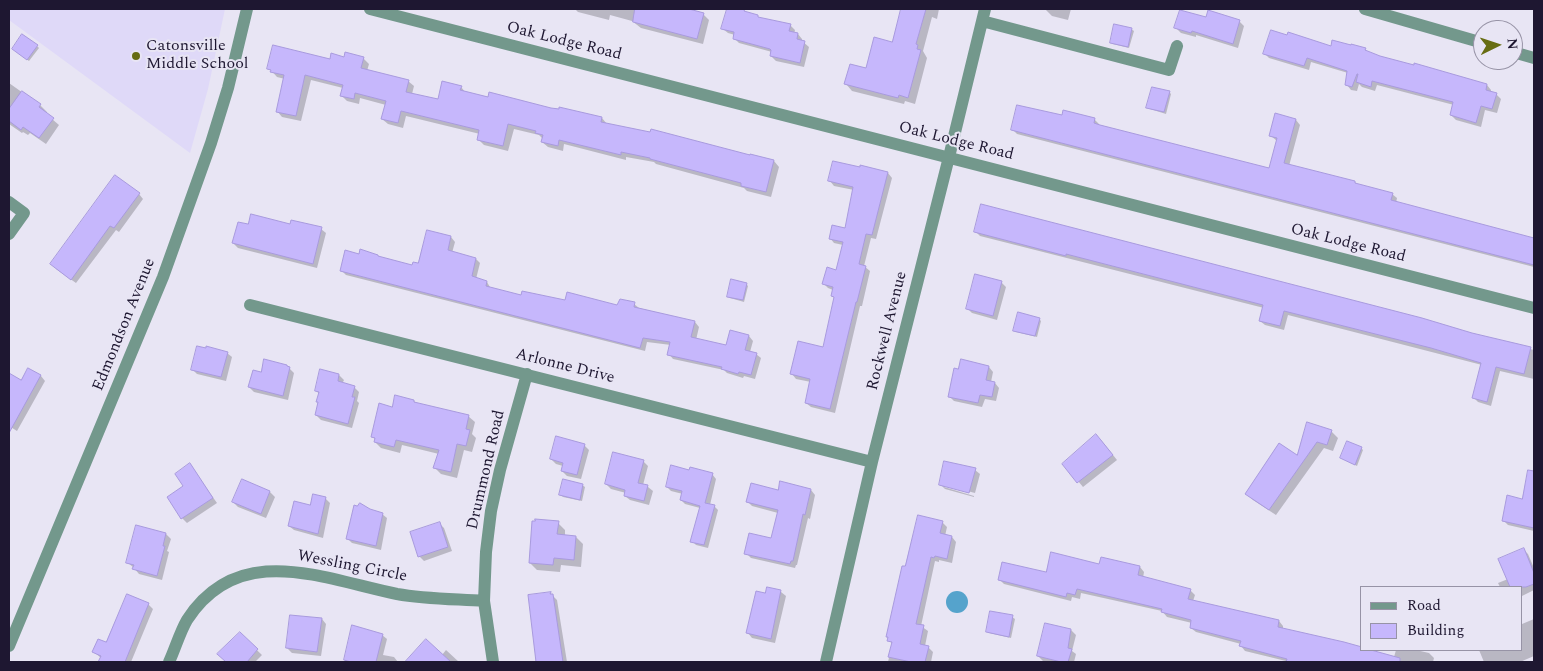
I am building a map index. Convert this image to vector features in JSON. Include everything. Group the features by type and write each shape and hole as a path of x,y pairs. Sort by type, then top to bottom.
{"street":[{"name":"Edmondson Avenue","path":"9,646 163,277 211,143 228,88 247,9"},
{"name":"Oak Lodge Road","path":"370,9 1534,308"},
{"path":"1365,9 1473,40"},
{"name":"Rockwell Avenue","path":"826,662 872,462 983,15"},
{"path":"983,15 1169,70 1177,46"},
{"path":"9,202 24,213 9,234"},
{"name":"Arlonne Drive","path":"250,305 872,462"},
{"name":"Drummond Road","path":"494,662 484,601 486,552 491,511 500,470 527,374"},
{"name":"Wessling Circle","path":"169,662 187,621 204,598 221,585 242,575 265,571 298,571 399,594 484,601"}],"shaded area":[{"name":"Catonsville Middle School","path":"9,9 225,9 208,89 190,153 9,20"}],"water":[{"path":"953,591 961,591 968,598 968,606 961,613 953,613 946,606 946,598"}],"building":[{"path":"635,9 689,9 704,13 697,39 633,22"},
{"path":"727,9 745,9 744,11 758,15 758,17 791,24 789,31 798,33 797,39 805,41 800,63 770,56 770,49 733,39 734,32 721,29"},
{"path":"901,9 926,9 916,44 918,45 917,49 921,50 908,98 899,95 898,98 844,84 850,64 866,68 874,37 892,42"},
{"path":"1180,10 1206,17 1208,10 1240,20 1233,44 1192,31 1191,33 1174,28"},
{"path":"1114,24 1132,28 1128,47 1110,43"},
{"path":"1271,30 1287,35 1288,32 1331,46 1332,40 1351,44 1366,48 1365,50 1380,56 1414,65 1414,63 1487,84 1486,90 1497,93 1492,109 1481,106 1476,123 1450,115 1453,102 1372,81 1371,87 1356,82 1358,74 1352,87 1345,85 1347,71 1307,58 1304,66 1263,54"},
{"path":"22,34 38,45 27,60 12,49"},
{"path":"273,45 330,59 331,53 344,57 345,52 364,57 361,68 409,80 406,92 438,99 442,81 462,86 460,90 488,97 489,92 551,108 559,109 559,107 602,117 601,122 650,132 651,129 774,160 766,192 741,186 741,183 650,158 621,152 621,155 559,140 558,146 541,142 543,135 535,133 536,131 508,124 503,146 477,140 479,130 401,111 398,123 381,119 386,101 355,93 354,99 340,96 343,85 305,75 296,116 276,112 284,75 270,72 271,70 267,69"},
{"path":"1152,87 1170,91 1164,112 1146,108"},
{"path":"22,91 41,104 39,107 54,118 39,138 23,127 21,130 9,121 9,109"},
{"path":"1017,105 1062,115 1063,110 1095,118 1094,123 1100,125 1269,168 1277,138 1269,136 1275,113 1296,119 1284,163 1393,193 1391,200 1534,238 1534,265 1011,130"},
{"path":"833,161 888,172 872,235 866,234 859,264 866,266 830,409 805,403 810,379 790,374 798,341 823,347 834,297 831,296 833,287 822,284 827,267 836,270 843,242 829,239 832,225 845,228 853,187 828,181"},
{"path":"115,175 140,193 114,228 110,226 71,280 50,264"},
{"path":"981,204 1531,347 1524,374 1496,367 1487,402 1472,398 1481,363 1431,348 1284,311 1280,326 1259,321 1263,305 974,232"},
{"path":"251,214 290,224 291,220 322,227 313,264 232,243 238,222 248,224"},
{"path":"427,230 451,236 448,250 476,258 472,276 487,281 486,286 521,295 522,291 565,300 567,292 617,305 620,299 635,302 634,307 695,321 691,337 726,345 730,330 749,335 745,350 757,353 751,375 739,372 738,374 721,369 722,367 667,355 670,342 643,338 640,348 340,271 345,250 359,254 360,249 412,265 413,262 418,263"},
{"path":"975,274 1002,281 993,316 966,309"},
{"path":"731,279 747,283 743,300 727,297"},
{"path":"1018,312 1040,318 1035,336 1013,331"},
{"path":"197,346 206,348 206,346 228,352 221,377 191,370"},
{"path":"264,359 290,367 283,396 248,387 253,370 261,372"},
{"path":"961,359 989,366 986,380 995,382 992,397 980,395 978,403 948,397 954,368 958,369"},
{"path":"28,368 41,375 9,433 9,373 21,380"},
{"path":"320,369 339,374 338,381 355,386 352,397 355,397 348,424 315,415 319,392 315,391"},
{"path":"395,395 414,400 414,402 469,415 466,429 470,430 466,446 457,444 451,472 433,468 439,450 396,440 394,447 374,442 375,438 371,437 379,403 392,407"},
{"path":"1307,422 1332,430 1327,445 1317,442 1269,510 1245,494 1279,443 1297,455"},
{"path":"1096,434 1113,455 1077,483 1062,464"},
{"path":"556,436 585,444 577,475 561,471 563,463 550,459"},
{"path":"1347,441 1362,447 1355,465 1340,458"},
{"path":"613,452 644,460 638,483 648,485 644,501 624,496 625,490 605,484"},
{"path":"944,461 976,468 969,493 939,485"},
{"path":"190,463 213,498 181,519 167,497 183,486 175,474"},
{"path":"671,465 689,470 690,467 713,473 705,503 715,505 704,545 690,542 700,506 680,500 682,491 666,487"},
{"path":"1528,470 1534,471 1534,528 1502,521 1507,495 1522,499"},
{"path":"242,479 270,491 261,514 232,502"},
{"path":"563,479 583,484 580,500 559,495"},
{"path":"780,481 811,489 805,515 803,514 793,561 790,564 744,554 749,533 771,538 778,510 746,502 751,483 778,490"},
{"path":"313,494 326,497 318,534 288,526 294,501 310,505"},
{"path":"360,503 370,509 383,513 376,546 346,539 354,505 357,506"},
{"path":"918,515 943,521 940,533 952,536 947,559 931,557 916,624 924,625 920,644 929,646 925,662 911,662 888,657 892,642 887,641 888,637 886,637 902,566 905,566"},
{"path":"535,519 559,521 557,534 576,536 574,560 554,558 553,565 529,563 532,521 535,521"},
{"path":"440,522 448,547 418,557 410,532"},
{"path":"136,525 166,533 163,546 165,546 157,576 132,569 134,565 126,563"},
{"path":"1524,548 1534,573 1534,584 1526,587 1510,586 1498,559"},
{"path":"1051,552 1099,564 1101,557 1140,566 1138,575 1191,589 1188,599 1279,620 1278,627 1360,646 1360,651 1375,651 1400,658 1400,662 1286,662 1287,659 1239,646 1241,641 1190,628 1191,620 1161,612 1162,609 1077,589 1075,595 1067,593 1066,597 998,580 1002,562 1046,572"},
{"path":"767,587 781,590 771,639 746,633 756,591 765,593"},
{"path":"551,592 550,594 553,594 563,662 536,662 528,595"},
{"path":"127,594 149,603 125,662 98,662 101,656 92,652 98,639 106,642"},
{"path":"990,611 1013,615 1009,637 986,632"},
{"path":"290,615 322,618 317,652 286,648"},
{"path":"1045,623 1071,629 1068,648 1072,649 1068,662 1037,656"},
{"path":"352,625 383,634 376,662 351,662 344,660"},
{"path":"240,632 258,649 247,662 226,662 217,654"},
{"path":"426,639 451,662 405,662"}],"place":[{"name":"Catonsville Middle School","path":"136,56"}]}
